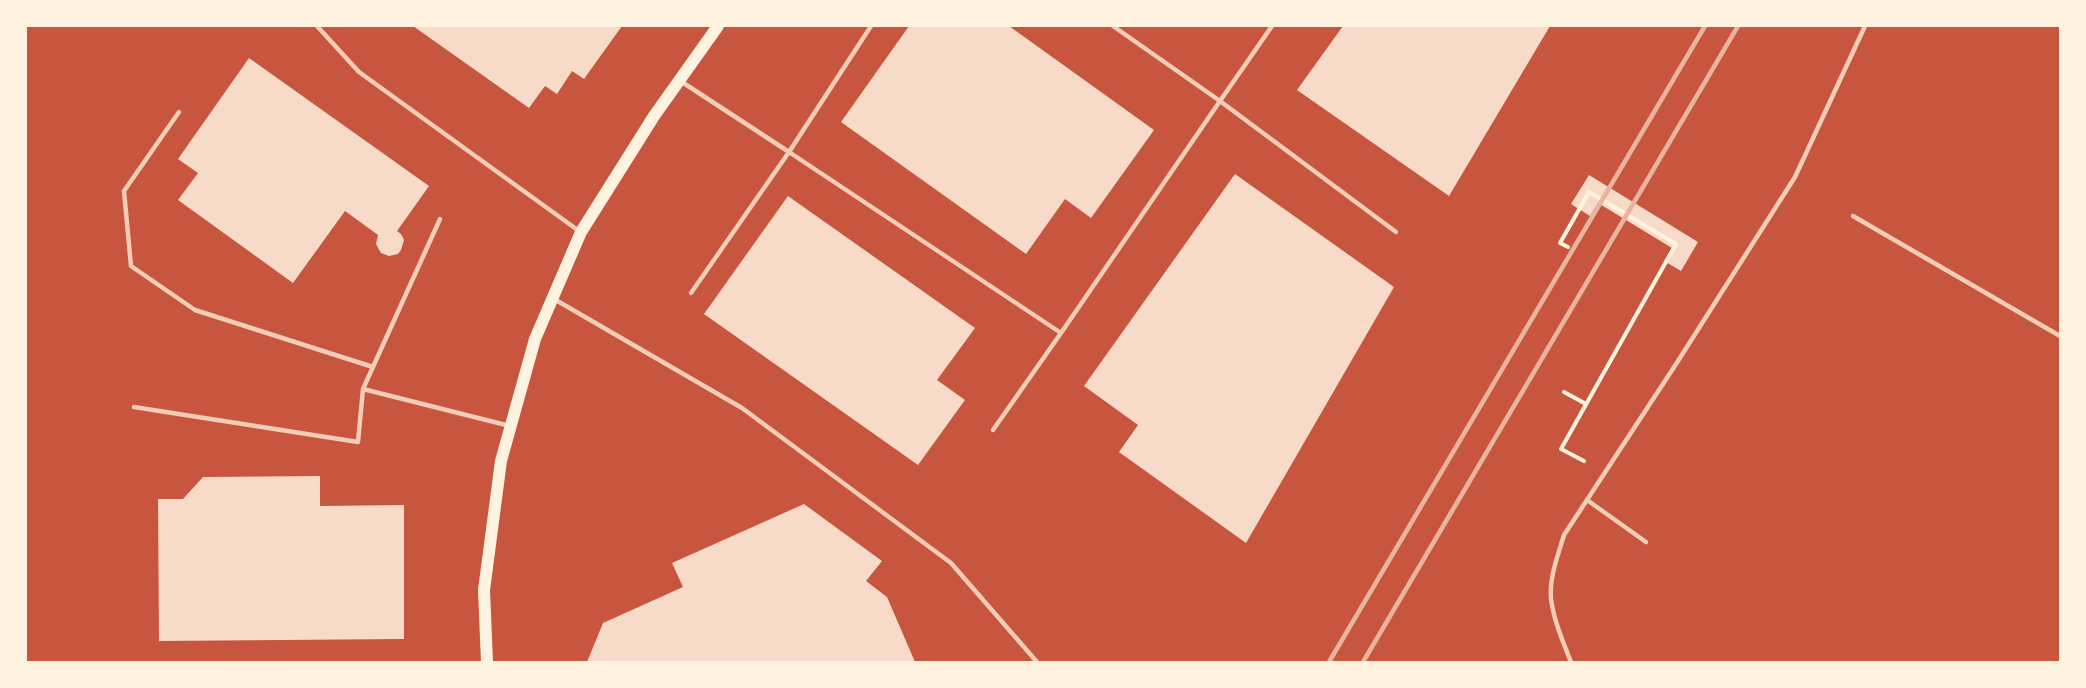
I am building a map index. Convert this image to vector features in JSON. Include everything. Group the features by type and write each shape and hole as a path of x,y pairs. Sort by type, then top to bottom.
{"main road":[{"path":"487,663 484,590 501,461 535,339 581,232 654,116 718,26"}],"lane":[{"path":"317,26 359,72 581,232"},
{"path":"691,293 789,152 871,26"},
{"path":"1113,26 1220,101 1396,232"},
{"path":"993,430 1272,26"},
{"path":"1571,663 1556,624 1551,597 1554,567 1564,535 1678,362 1795,177 1865,26"},
{"path":"679,80 1061,333"},
{"path":"180,112 124,191 131,266 195,310 373,367"},
{"path":"1853,216 2061,336"},
{"path":"134,407 358,442 363,389 440,219"},
{"path":"552,298 741,408 951,563 1037,663"},
{"path":"363,389 510,426"},
{"path":"1587,500 1646,542"}],"path":[{"path":"1568,248 1560,243 1589,192 1676,244 1561,449 1584,461"},
{"path":"1564,392 1586,404"}],"building":[{"path":"413,26 622,26 584,79 572,71 557,94 545,86 529,108"},
{"path":"909,26 1009,26 1154,130 1091,218 1065,199 1026,254 841,122"},
{"path":"1343,26 1550,26 1449,196 1297,90"},
{"path":"249,58 429,186 397,231 404,240 398,254 389,256 381,253 376,244 378,235 345,211 293,283 178,200 198,173 178,159"},
{"path":"1235,174 1394,287 1246,543 1119,452 1138,425 1084,386"},
{"path":"1589,175 1698,242 1681,271 1664,261 1672,248 1598,203 1590,216 1571,204"},
{"path":"788,196 975,328 937,380 965,400 918,465 704,314"},
{"path":"320,476 320,506 404,505 404,639 159,641 158,499 183,499 203,477"},
{"path":"804,504 882,561 866,581 887,597 915,662 587,662 603,623 683,587 672,563"}],"railway":[{"path":"1329,662 1705,26"},
{"path":"1363,662 1738,26"}]}
